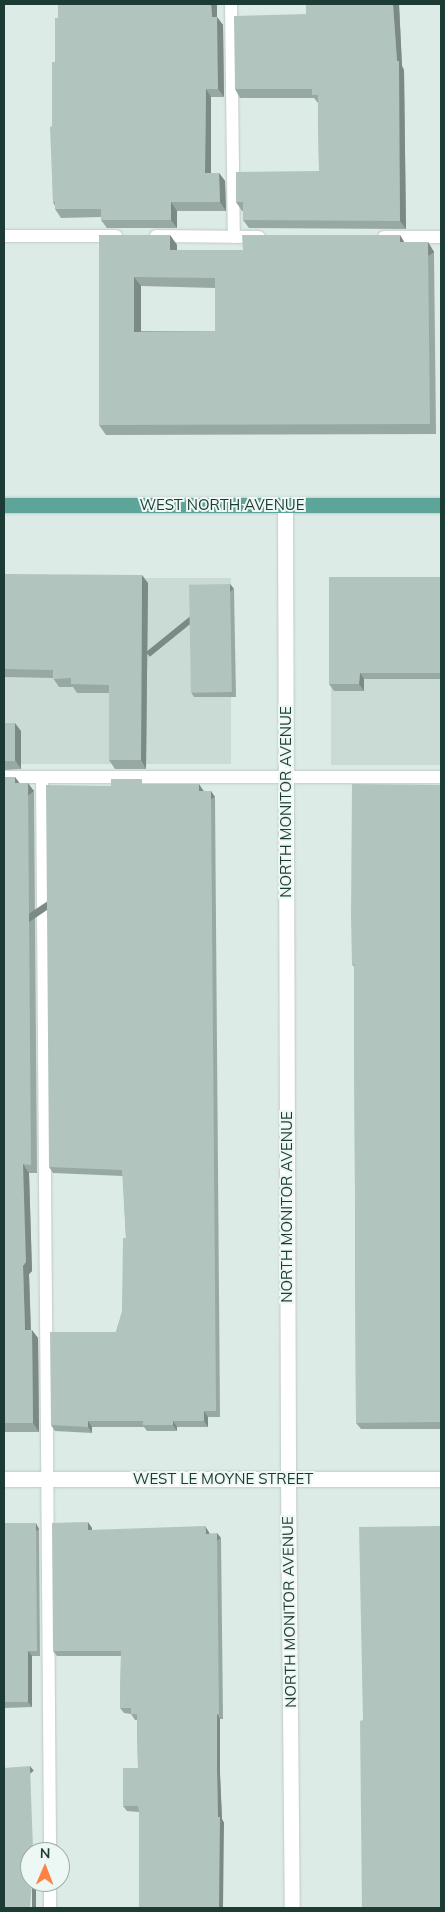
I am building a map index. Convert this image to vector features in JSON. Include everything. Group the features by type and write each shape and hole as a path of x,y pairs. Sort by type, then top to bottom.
{"main road":[{"name":"WEST NORTH AVENUE","path":"4,506 441,506"}],"street":[{"name":"NORTH MONITOR AVENUE","path":"285,506 288,1479 292,1908"},
{"name":"WEST LE MOYNE STREET","path":"4,1479 441,1479"}],"lane":[{"path":"231,4 234,237"},
{"path":"4,236 273,237"},
{"path":"372,237 441,237"},
{"path":"4,777 441,777"},
{"path":"42,777 50,1842"},
{"path":"50,1892 50,1908"}],"shaded area":[{"path":"4,578 231,578 231,764 4,764"},
{"path":"331,578 441,578 441,765 331,765"}],"building":[{"path":"58,4 211,4 212,17 217,17 218,89 206,89 205,173 219,173 220,202 171,202 171,220 101,220 101,209 55,209 55,202 53,202 50,127 52,126 52,62 55,62 55,18 58,18"},
{"path":"306,4 393,4 397,61 399,61 400,221 243,220 243,202 236,202 236,172 319,171 318,95 312,95 312,89 235,89 234,16 306,14"},
{"path":"99,235 170,235 170,250 243,250 242,235 400,235 400,242 428,242 430,424 99,425","holes":["134,277 215,278 215,331 134,332"]},
{"path":"4,574 142,575 141,760 109,760 109,685 71,684 71,678 53,679 53,670 4,669"},
{"path":"329,577 441,577 441,673 360,673 359,684 329,684"},
{"path":"230,584 232,692 191,693 189,585"},
{"path":"4,723 15,723 15,761 4,761"},
{"path":"4,777 15,777 15,783 28,783 31,1165 23,1164 26,1262 23,1266 25,1330 32,1330 33,1423 4,1423"},
{"path":"111,779 142,779 142,784 199,784 199,791 211,791 216,1411 204,1411 204,1421 173,1421 173,1425 143,1425 143,1421 88,1421 88,1427 51,1425 50,1332 116,1332 122,1312 123,1238 126,1238 122,1170 49,1167 46,785 111,786"},
{"path":"352,784 441,785 441,1422 356,1423 354,964 352,964 351,918"},
{"path":"88,1522 88,1530 205,1526 206,1534 217,1533 219,1908 139,1908 139,1811 138,1806 123,1806 123,1768 138,1768 137,1714 131,1714 131,1708 120,1708 121,1651 53,1651 52,1523"},
{"path":"4,1523 36,1523 37,1651 28,1651 28,1702 4,1702"},
{"path":"441,1526 441,1908 362,1908 360,1721 363,1720 359,1527"},
{"path":"30,1766 33,1842 20,1842 20,1892 31,1892 30,1908 4,1908 4,1768"}]}
